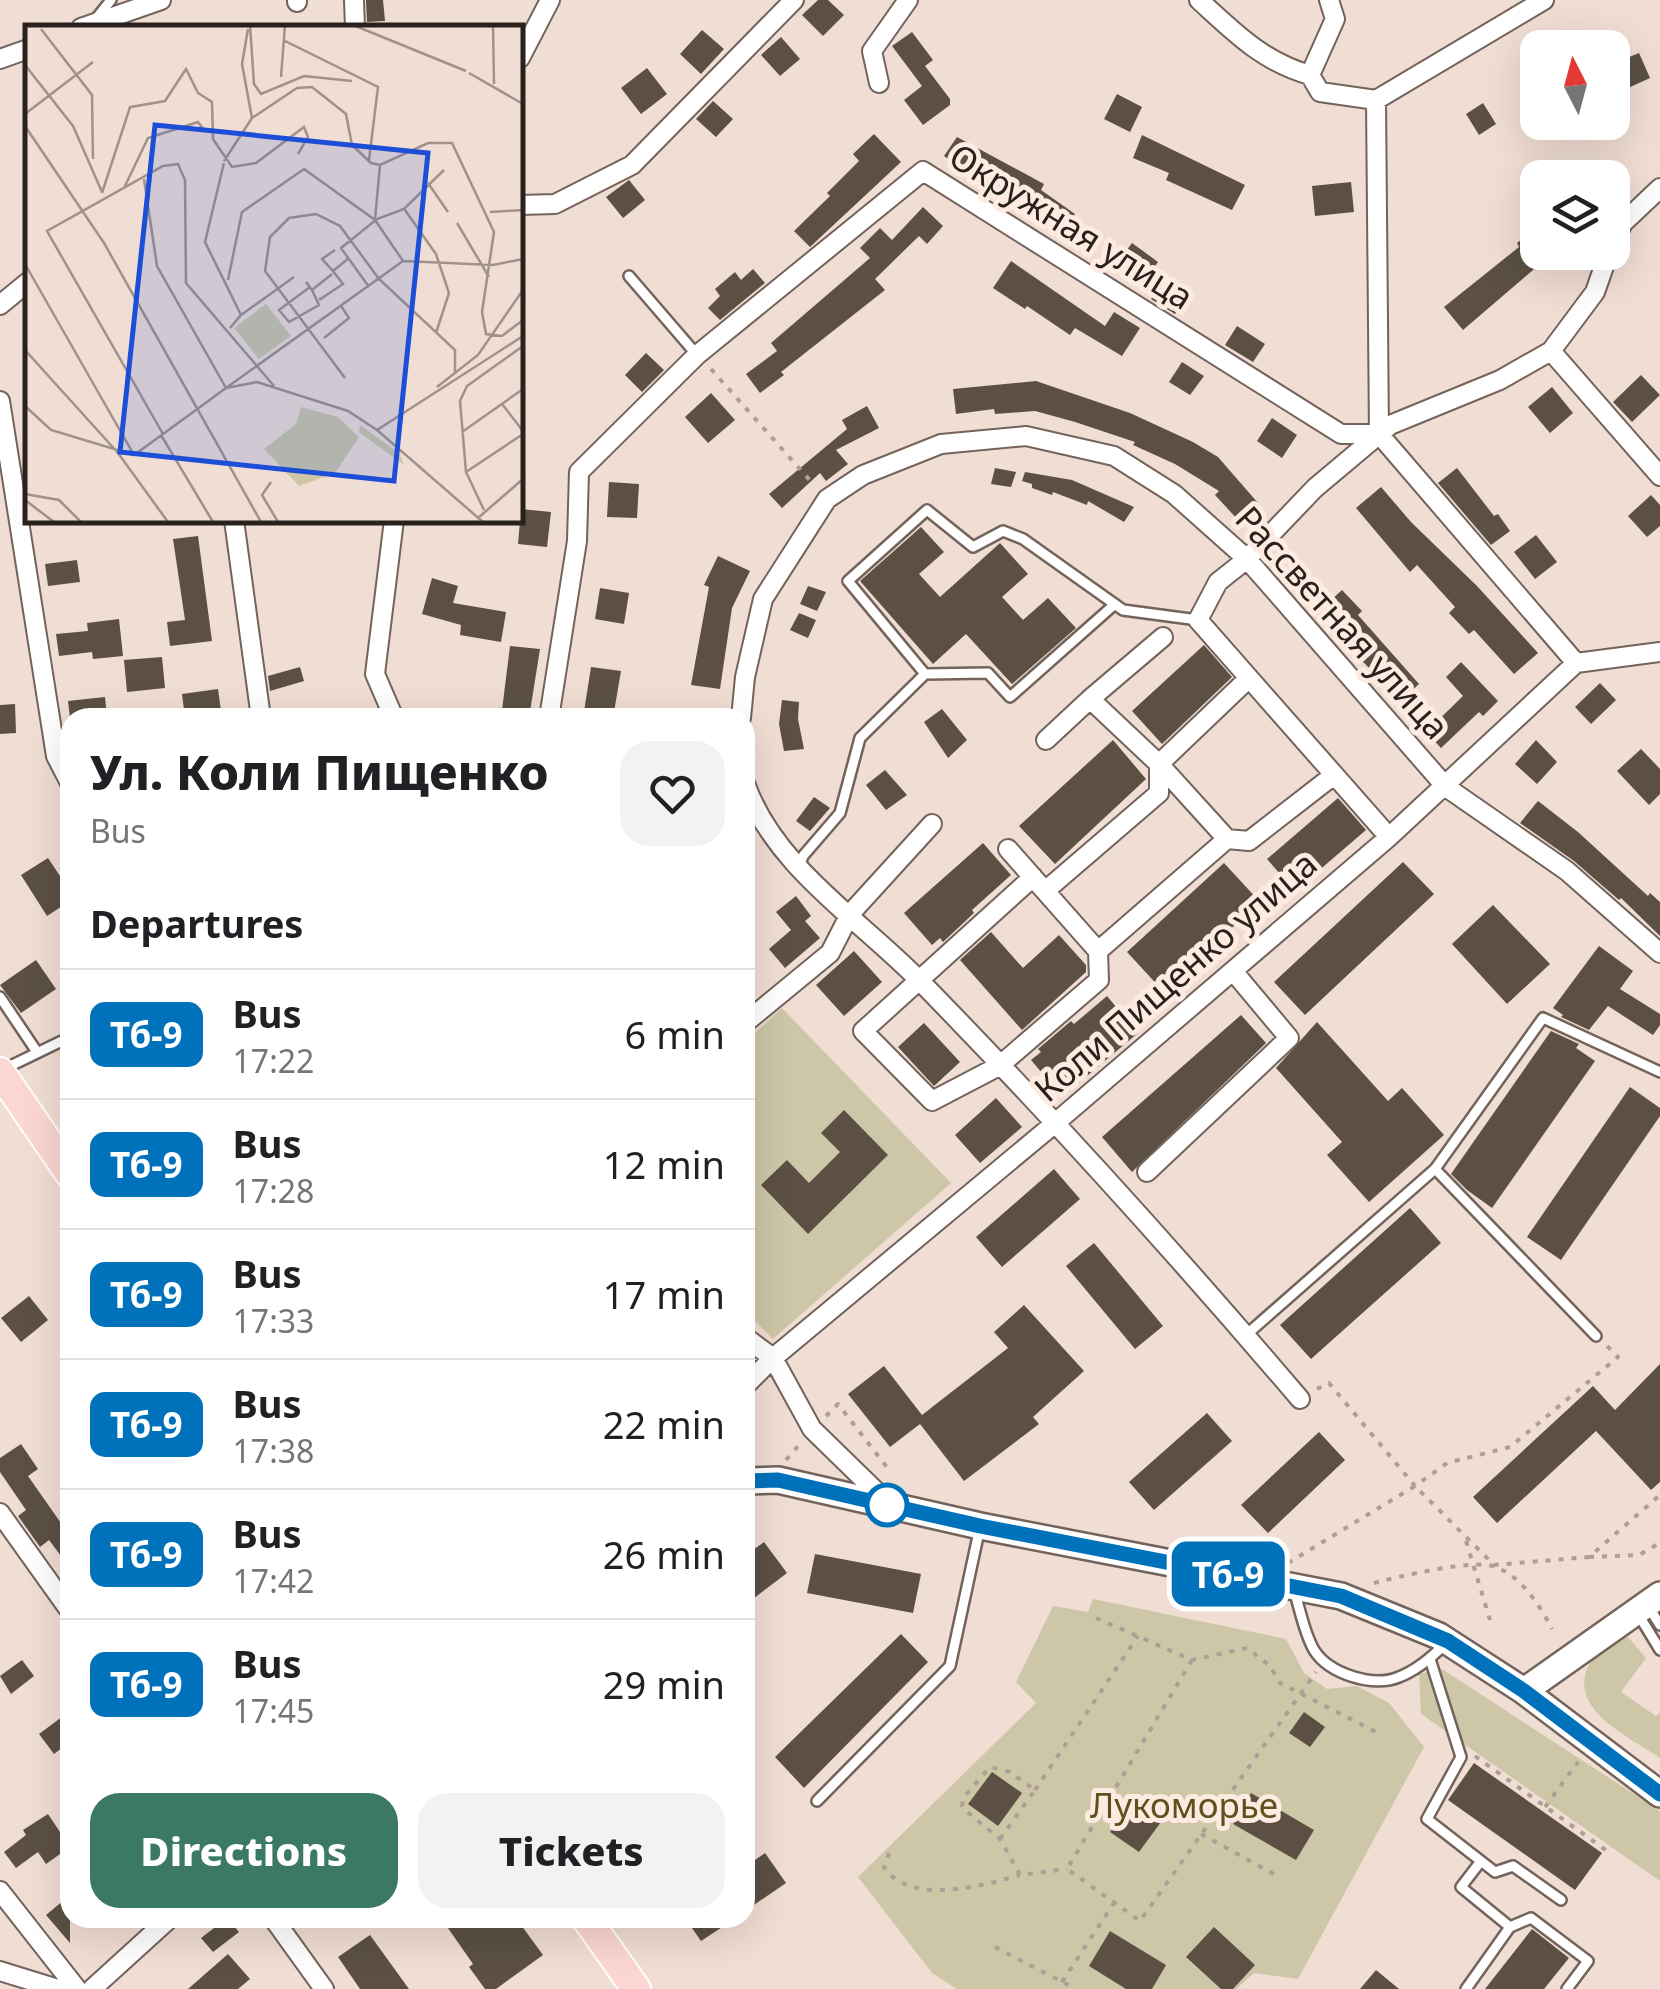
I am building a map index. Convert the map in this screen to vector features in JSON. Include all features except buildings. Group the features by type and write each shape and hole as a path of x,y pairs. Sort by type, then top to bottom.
{"main road":[{"path":"0,1072 60,1159"},
{"path":"755,1481 778,1480 980,1526 1289,1576 1341,1596 1524,1691 1660,1794"},
{"path":"1524,1691 1654,1605"},
{"path":"593,1928 636,1989"}],"street":[{"path":"87,25 161,0"},
{"path":"354,0 355,25"},
{"path":"522,54 550,0"},
{"path":"522,205 555,204 632,165 794,0"},
{"path":"879,82 872,51 908,0"},
{"path":"1199,0 1256,52 1283,68 1310,75 1320,92 1376,100 1544,0"},
{"path":"1310,75 1335,20 1329,0"},
{"path":"0,59 25,50"},
{"path":"1376,100 1379,434 1576,663 1660,652"},
{"name":"Окружная улица","path":"551,708 578,541 579,472 698,355 923,171 1340,434 1379,434"},
{"path":"1630,215 1660,188"},
{"path":"1390,837 1198,620 1218,582 1247,559 1315,488 1390,425 1500,380 1552,351 1595,292 1603,270"},
{"path":"0,305 25,284"},
{"path":"1552,351 1660,476"},
{"path":"0,401 60,764"},
{"name":"Рассветная улица","path":"742,708 762,599 827,500 863,475 941,444 1026,436 1114,456 1174,494 1247,559 1446,787 1567,872 1660,953"},
{"path":"234,522 260,708"},
{"path":"390,708 375,674 394,522"},
{"path":"1046,740 1163,637"},
{"name":"Коли Пищенко улица","path":"755,1376 1390,837 1576,663"},
{"path":"1008,849 1039,884 1098,951 1099,980 999,1066 932,1100 862,1031 917,979 1039,884 1159,793 1159,764 1249,678"},
{"path":"1090,699 1159,764 1228,839 1250,841 1334,775"},
{"path":"755,812 798,868 917,979 1054,1124 1300,1399"},
{"path":"755,1015 830,953 850,914 932,824"},
{"path":"1098,951 1228,839"},
{"path":"1147,1172 1289,1038 1233,971"},
{"path":"755,1344 773,1358 812,1429 891,1506"},
{"path":"0,1513 60,1597"},
{"path":"0,1890 78,1989"},
{"path":"92,1989 159,1928"},
{"path":"279,1928 324,1989"},
{"path":"0,1971 58,1989"}],"lane":[{"path":"87,25 111,0"},
{"path":"629,276 698,355"},
{"path":"925,674 848,581 927,510 973,546 1003,530 1022,539 1123,610 1198,620"},
{"path":"798,868 803,856 840,813 860,738 925,674 988,674 1010,697 1115,604"},
{"path":"0,996 36,1052"},
{"path":"1246,1335 1434,1169 1544,1018 1660,1072"},
{"path":"0,1072 60,1041"},
{"path":"1434,1169 1596,1336"},
{"path":"817,1801 950,1666 980,1526"},
{"path":"1289,1576 1315,1652 1338,1672 1365,1679 1396,1679 1439,1650 1461,1757 1427,1819 1494,1872 1513,1866 1560,1900"},
{"path":"1654,1605 1660,1650"},
{"path":"1481,1862 1461,1887 1510,1927"},
{"path":"1466,1989 1510,1927 1531,1918 1588,1960 1567,1989"}],"path":[{"path":"698,355 827,500"},
{"path":"1289,1576 1448,1462 1510,1447 1618,1357 1596,1336"},
{"path":"1300,1399 1329,1383 1415,1486 1540,1606 1552,1630"},
{"path":"1588,1557 1660,1495"},
{"path":"1465,1536 1490,1620"},
{"path":"1370,1584 1421,1571 1639,1555 1660,1542"},
{"path":"1096,1618 1192,1660 1247,1648 1270,1666 1280,1684 1376,1732"},
{"path":"1000,1840 1138,1636"},
{"path":"1067,1869 1192,1660"},
{"path":"889,1853 884,1867 893,1880 910,1887 951,1890 1067,1869 1140,1921 1325,1660"},
{"path":"1546,1806 1585,1752"},
{"path":"1461,1757 1473,1754 1607,1851"},
{"path":"1020,1875 1000,1840 962,1806 964,1797 990,1767 1010,1772 1035,1790"},
{"path":"1202,1834 1274,1874"},
{"path":"1062,1982 1114,1903"},
{"path":"995,1947 1076,1989"}],"green space":[{"path":"782,1008 951,1183 773,1339 755,1321 755,1033"},
{"name":"Лукоморье","path":"1093,1599 1286,1639 1304,1673 1327,1689 1357,1686 1389,1703 1424,1747 1298,1979 1254,1973 1236,1989 957,1989 932,1973 858,1877 1036,1703 1016,1682 1053,1606 1088,1612"},
{"path":"1628,1637 1646,1658 1621,1692 1656,1716 1660,1713 1660,1758 1608,1723 1588,1700 1584,1687 1586,1672 1597,1654"},
{"path":"1442,1669 1660,1811 1660,1881 1421,1714 1419,1674"}],"bus line":[{"name":"Тб-9","path":"755,1481 778,1480 980,1526 1341,1596 1448,1641 1524,1691 1660,1794"}]}
